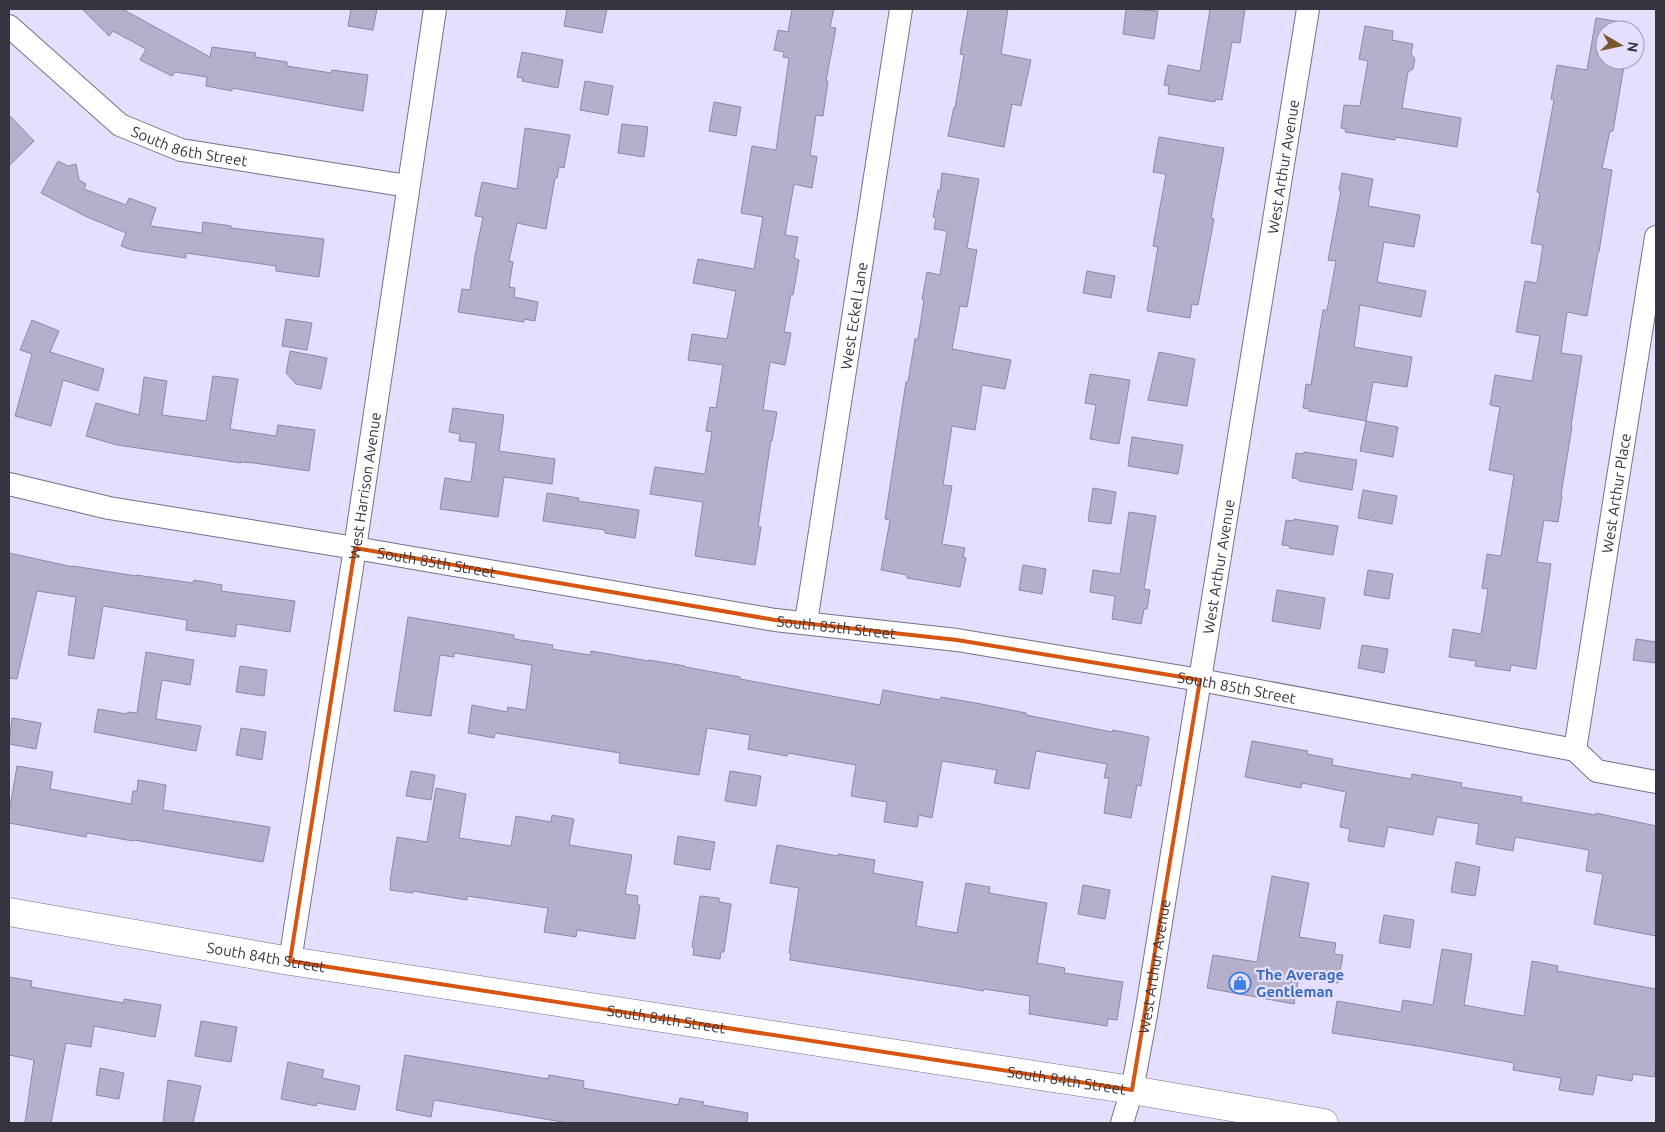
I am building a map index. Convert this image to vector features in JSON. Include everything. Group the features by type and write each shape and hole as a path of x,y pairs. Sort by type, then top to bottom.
{"street":[{"name":"West Harrison Avenue","path":"290,961 355,548 435,9"},
{"name":"West Eckel Lane","path":"806,622 901,9"},
{"name":"West Arthur Avenue","path":"1122,1123 1132,1090 1146,1016 1308,9"},
{"name":"South 86th Street","path":"9,26 120,125 172,147 190,152 408,186"},
{"name":"West Arthur Place","path":"1575,750 1656,237"},
{"name":"South 85th Street","path":"9,484 109,508 775,620 958,640 1200,680 1575,750"},
{"path":"1575,750 1597,771 1656,782"},
{"name":"South 84th Street","path":"9,912 290,961 1132,1090 1324,1123"}],"highlighted area":[{"path":"355,548 775,620 957,640 1200,680 1132,1090 290,961"}],"building":[{"path":"82,9 124,9 210,57 212,47 256,53 255,57 287,62 287,66 331,73 332,70 368,75 363,111 232,88 232,91 206,86 207,77 175,72 172,76 140,60 146,49 113,31 109,36"},
{"path":"351,9 377,9 373,30 348,26"},
{"path":"567,9 607,9 602,33 564,26"},
{"path":"792,9 834,9 830,27 836,28 826,81 828,81 823,116 816,115 810,155 817,157 812,188 794,184 785,235 798,237 794,258 799,260 784,332 791,333 785,365 770,362 763,410 777,412 758,527 761,527 755,565 695,556 703,502 650,494 655,467 705,474 712,432 706,431 710,407 716,408 723,365 688,360 692,334 727,339 736,291 693,283 698,259 754,269 763,217 741,213 752,146 776,150 789,58 783,57 784,52 774,50 778,30 788,32"},
{"path":"968,9 1008,9 1001,54 1031,60 1021,106 1012,104 1004,147 948,136 964,55 960,54"},
{"path":"1126,9 1158,11 1154,39 1123,34"},
{"path":"1210,9 1245,9 1240,43 1232,42 1222,100 1215,99 1215,102 1168,94 1169,86 1164,85 1168,65 1200,71"},
{"path":"1595,24 1595,70 1623,70 1613,131 1610,131 1602,168 1612,170 1587,316 1567,312 1561,353 1582,356 1558,522 1544,520 1537,562 1551,564 1536,669 1511,665 1510,671 1475,666 1476,661 1449,657 1453,629 1481,634 1488,589 1482,588 1487,554 1501,556 1514,475 1489,470 1500,407 1490,405 1495,375 1532,381 1540,336 1516,332 1525,281 1537,283 1543,245 1531,243 1540,193 1537,192 1554,100 1551,99 1557,65 1587,70"},
{"path":"1365,26 1393,31 1392,40 1413,44 1411,54 1415,59 1413,69 1408,72 1402,108 1461,118 1457,147 1395,137 1395,140 1345,132 1346,129 1341,128 1344,105 1360,106 1368,61 1359,59"},
{"path":"522,52 563,60 558,88 522,81 523,78 517,77"},
{"path":"585,81 613,86 608,115 580,110"},
{"path":"714,102 741,107 736,136 709,131"},
{"path":"9,115 34,141 9,166"},
{"path":"622,124 648,127 644,157 618,153"},
{"path":"525,128 570,135 564,168 559,167 557,178 555,178 546,229 517,223 509,261 513,262 509,287 515,288 514,297 538,302 535,321 524,319 524,322 458,312 462,289 470,290 483,217 475,216 482,182 517,189"},
{"path":"1159,137 1224,148 1211,218 1214,219 1198,305 1192,304 1190,318 1147,311 1158,247 1153,246 1166,174 1153,172"},
{"path":"58,161 68,166 76,164 79,180 86,184 84,189 126,205 129,198 156,208 150,226 202,233 203,222 231,226 231,228 324,239 319,277 276,271 276,266 186,253 186,258 132,250 121,246 126,233 87,217 41,193"},
{"path":"942,173 979,179 967,248 977,250 967,307 960,306 952,349 1011,360 1005,389 982,385 975,430 952,426 943,485 952,486 942,544 965,548 963,557 966,558 960,587 907,578 907,575 881,570 890,520 885,519 906,382 908,382 915,339 918,339 927,272 940,275 947,231 934,229 936,218 933,217 938,190 940,191"},
{"path":"1342,173 1373,179 1368,206 1420,215 1414,247 1384,242 1377,282 1426,291 1421,317 1360,305 1354,347 1412,357 1407,387 1373,382 1366,421 1309,411 1309,409 1303,408 1306,384 1311,385 1323,310 1327,310 1336,261 1328,260 1341,191 1339,190"},
{"path":"1087,271 1115,276 1111,298 1083,293"},
{"path":"286,319 312,323 307,350 282,346"},
{"path":"32,320 59,331 50,352 104,369 98,391 63,380 51,426 15,416 32,354 20,350"},
{"path":"290,351 327,358 321,389 296,384 286,373"},
{"path":"1159,352 1195,359 1187,406 1148,400"},
{"path":"1090,374 1130,380 1119,444 1090,439 1096,405 1085,403"},
{"path":"213,376 238,379 230,429 276,436 278,425 315,430 309,471 117,445 86,436 96,403 139,415 144,377 167,381 162,415 206,421"},
{"path":"453,408 504,415 499,451 555,459 552,484 504,477 498,517 440,509 445,478 471,482 476,443 459,441 460,434 449,432"},
{"path":"1366,421 1398,427 1393,457 1360,451"},
{"path":"1132,437 1183,445 1178,474 1128,466"},
{"path":"1304,452 1357,460 1352,490 1299,481 1299,479 1292,478 1296,453 1303,454"},
{"path":"1093,488 1116,492 1111,524 1088,521"},
{"path":"1363,490 1397,496 1392,524 1358,518"},
{"path":"547,493 579,498 578,501 639,510 635,538 605,533 605,530 543,521"},
{"path":"1129,512 1156,516 1144,589 1150,590 1147,609 1144,609 1141,624 1112,619 1115,596 1090,592 1093,570 1120,574"},
{"path":"1294,519 1338,526 1333,555 1289,548 1290,546 1282,545 1286,520 1293,521"},
{"path":"9,553 73,567 193,583 194,580 222,585 221,591 295,601 290,632 237,624 235,637 186,630 187,620 103,606 94,659 68,655 76,597 37,591 17,679 9,678"},
{"path":"1023,565 1046,569 1042,594 1019,590"},
{"path":"1368,570 1393,574 1389,599 1364,595"},
{"path":"1277,590 1325,598 1320,629 1272,621"},
{"path":"408,617 514,635 514,639 553,645 552,649 590,655 591,651 685,666 740,677 740,679 880,705 883,690 940,700 941,697 981,704 1112,732 1113,730 1149,737 1141,786 1137,785 1131,818 1104,813 1109,778 1104,778 1107,764 1036,751 1029,789 994,783 997,770 942,761 932,818 919,815 917,827 884,822 887,802 851,796 856,765 788,753 787,756 748,749 750,735 707,728 699,775 619,763 620,753 495,733 494,738 468,733 472,705 507,712 508,707 526,710 532,665 454,653 454,657 440,655 431,716 394,711"},
{"path":"1636,639 1656,642 1656,663 1633,660"},
{"path":"1362,645 1388,649 1384,673 1358,668"},
{"path":"146,652 194,660 190,685 162,680 156,719 201,726 196,751 94,732 98,709 127,714 128,712 137,713"},
{"path":"240,666 267,670 264,696 236,692"},
{"path":"12,718 41,723 36,749 9,744"},
{"path":"241,728 266,732 262,760 236,755"},
{"path":"1252,741 1308,751 1307,754 1333,759 1332,765 1411,779 1412,774 1462,783 1461,787 1522,797 1521,802 1596,815 1596,813 1656,826 1656,936 1594,924 1603,874 1586,871 1589,850 1515,837 1513,851 1476,844 1479,824 1437,817 1433,835 1388,827 1384,847 1348,841 1350,829 1340,827 1346,792 1302,783 1301,788 1245,777"},
{"path":"17,766 53,772 50,789 131,804 133,791 137,791 138,780 166,785 163,810 270,827 263,862 134,840 87,833 86,837 9,823"},
{"path":"411,771 435,775 431,800 406,796"},
{"path":"730,771 761,776 756,806 725,801"},
{"path":"436,788 466,794 459,838 511,846 516,816 551,822 552,815 574,819 569,845 632,855 625,894 638,896 637,905 640,905 635,939 577,930 576,937 544,932 548,908 467,896 467,900 413,891 413,893 390,890 397,837 427,842"},
{"path":"678,836 715,842 710,870 674,864"},
{"path":"777,845 838,856 838,854 875,860 873,873 923,882 916,926 957,933 966,883 990,887 989,893 1047,903 1037,963 1065,968 1064,973 1123,982 1117,1020 1108,1019 1107,1026 1029,1014 1030,996 984,989 983,991 790,960 791,953 789,953 799,888 770,883"},
{"path":"1456,862 1480,867 1475,896 1451,892"},
{"path":"1272,876 1309,883 1299,937 1336,943 1334,954 1343,955 1338,983 1299,976 1294,1004 1207,988 1213,955 1257,962"},
{"path":"1083,885 1110,890 1105,919 1078,914"},
{"path":"700,896 719,898 719,902 731,904 724,952 721,952 720,959 693,955 694,948 692,947"},
{"path":"1384,915 1414,920 1410,948 1379,943"},
{"path":"1442,949 1472,954 1464,1005 1524,1016 1532,961 1558,966 1557,971 1656,989 1656,1064 1654,1077 1633,1074 1632,1081 1597,1075 1593,1095 1559,1090 1561,1078 1513,1070 1514,1063 1332,1033 1337,1001 1401,1012 1403,1000 1433,1005"},
{"path":"9,977 32,981 31,987 124,1003 124,999 161,1005 155,1037 94,1026 91,1047 66,1043 51,1123 25,1123 34,1060 9,1055"},
{"path":"201,1021 237,1027 231,1062 195,1056"},
{"path":"405,1055 548,1079 549,1075 584,1081 583,1088 678,1105 680,1098 704,1102 703,1105 748,1113 747,1123 568,1123 434,1100 431,1117 396,1110"},
{"path":"288,1062 324,1070 322,1078 360,1086 355,1110 317,1103 316,1106 281,1099"},
{"path":"100,1068 124,1073 119,1099 96,1095"},
{"path":"168,1080 201,1086 193,1123 163,1123"}],"place":[{"name":"The Average Gentleman","path":"1240,983"}]}
